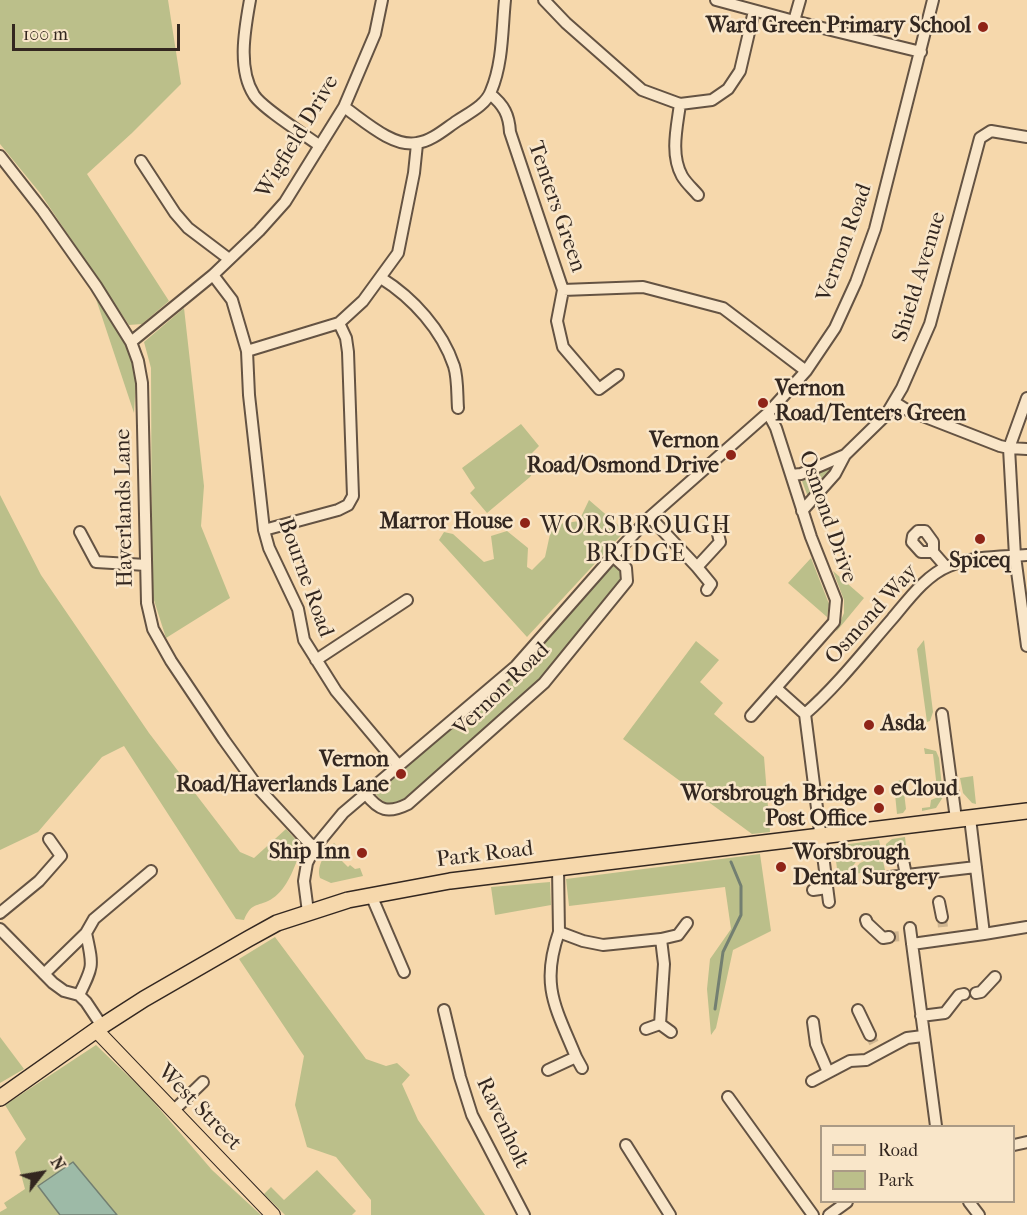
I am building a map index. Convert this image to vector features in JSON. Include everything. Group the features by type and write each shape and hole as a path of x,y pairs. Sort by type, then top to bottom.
{"highway":[{"name":"Park Road","path":"0,1098 144,999 262,931 308,912 372,895 450,881 1027,811"}],"main road":[{"name":"West Street","path":"99,1028 173,1111 273,1215"}],"street":[{"path":"250,0 243,40 246,71 254,96 276,115 320,146"},
{"name":"Wigfield Drive","path":"131,342 213,275 259,231 285,202 344,107 375,34 382,0"},
{"path":"344,107 384,135 402,142 417,144 434,136 482,104 490,94 497,75 505,0"},
{"path":"544,0 566,23 642,90 680,104 712,100 728,88 740,71 754,11"},
{"path":"716,0 921,52"},
{"path":"794,21 800,0"},
{"name":"Vernon Road","path":"308,912 304,881 307,863 315,847 343,813 516,666 650,517 768,413 806,371 835,328 856,282 878,218 933,0"},
{"name":"Tenters Green","path":"490,94 504,108 509,118 510,132 563,290 643,287 723,308 806,371"},
{"path":"680,104 675,139 676,161 683,177 698,195"},
{"name":"Shield Avenue","path":"791,475 801,474 845,455 877,425 894,402 930,324 980,138 991,131 1027,137"},
{"path":"247,351 339,322 363,302 398,253 414,173 417,144"},
{"name":"Haverlands Lane","path":"0,156 43,211 96,286 131,342 138,360 142,383 147,603 153,629 171,661 260,790 315,847"},
{"path":"141,161 175,213 188,228 229,259"},
{"name":"Bourne Road","path":"213,275 232,300 247,351 249,395 264,530 269,548 298,609 304,640 336,691 399,766"},
{"path":"381,278 421,310 440,338 454,367 458,408"},
{"path":"563,290 556,321 563,347 599,389 618,375"},
{"path":"264,530 338,510 348,505 353,495 348,352 346,338 339,322"},
{"path":"1027,398 1009,448 1015,556 1026,624 1027,646"},
{"path":"894,402 905,409 1009,448 1027,449"},
{"name":"Osmond Drive","path":"751,716 834,622 836,610 836,600 802,511 776,428 768,413"},
{"name":"Shield Avenue","path":"802,511 836,474 845,455"},
{"path":"650,517 711,584 707,590"},
{"path":"80,532 96,562 146,565"},
{"path":"697,567 720,542 718,534"},
{"path":"933,552 946,567"},
{"name":"Osmond Way","path":"805,714 823,699 911,597 928,580 946,567 959,562 1027,555"},
{"name":"Vernon Road","path":"365,793 383,809 394,810 408,804 544,683 627,581 626,568 613,556"},
{"path":"316,660 408,600"},
{"path":"776,688 805,714 829,902"},
{"path":"942,714 963,818 976,867 984,934"},
{"path":"0,913 39,881 61,856 49,838"},
{"path":"903,860 906,875"},
{"path":"890,877 976,867"},
{"path":"558,868 559,932 549,971 552,999 582,1068"},
{"path":"44,974 86,933 94,919 151,871"},
{"path":"813,890 827,888"},
{"path":"372,895 404,972"},
{"path":"939,902 943,928"},
{"path":"866,920 883,938 889,937"},
{"path":"559,932 583,941 603,945 678,935 687,923"},
{"path":"936,1125 909,935 943,928 984,934 1027,927"},
{"path":"0,929 64,991 79,996 86,1002 99,1028"},
{"path":"79,996 91,969 92,958 86,933"},
{"path":"660,1024 664,964 661,939"},
{"path":"921,1016 945,1013 958,995 981,992 995,977"},
{"name":"Ravenholt","path":"444,1010 460,1077 472,1114 524,1215"},
{"path":"858,1010 875,1044"},
{"path":"813,1022 816,1044 828,1072"},
{"path":"646,1029 660,1024"},
{"path":"660,1024 671,1032"},
{"path":"875,1044 923,1036"},
{"path":"812,1081 850,1061 866,1060 875,1044"},
{"path":"548,1070 576,1057"},
{"path":"173,1111 203,1082"},
{"path":"728,1097 813,1215"},
{"path":"627,1145 670,1215"},
{"path":"829,1215 846,1203"},
{"path":"970,1203 979,1215"}],"green space":[{"path":"0,0 168,0 181,84 87,174 169,301 142,324 129,325 40,193 0,144"},
{"path":"96,299 122,337 133,361 134,413"},
{"path":"184,308 204,486 201,526 230,598 166,638 152,594 151,368 144,342"},
{"path":"521,424 539,446 532,453 540,463 530,477 487,513 470,493 475,488 462,468"},
{"path":"832,465 835,467 808,497 802,481"},
{"path":"0,495 41,575 149,733 240,852 254,858 286,829 297,841 300,853 286,884 273,898 253,907 244,920 236,919 124,746 102,757 38,832 0,850"},
{"path":"589,500 625,531 527,637 439,540 444,532 453,534 484,562 494,559 491,536 507,531 528,548 527,567 532,570 545,557 552,525 579,521"},
{"path":"811,558 829,604 827,617 788,583"},
{"path":"614,563 621,570 623,580 539,681 405,799 388,804 375,793 520,669"},
{"path":"833,571 864,598 836,632 844,613 844,600"},
{"path":"924,640 933,712 930,721 927,722 917,649"},
{"path":"696,641 719,660 700,682 723,703 714,714 764,757 770,832 752,834 623,739"},
{"path":"924,748 936,751 939,758 943,797 936,808 922,811 922,808 930,807 931,800 938,797 933,754 925,754"},
{"path":"973,776 976,804 972,803 963,793 960,778"},
{"path":"900,780 903,784 906,809 903,813 897,814 894,784"},
{"path":"905,837 906,846 898,848 899,859 891,860 886,857 886,844 892,839"},
{"path":"879,840 881,849 857,860 847,875 838,876 834,846"},
{"path":"334,843 340,849 336,855 348,867 350,865 355,869 360,868 363,876 331,883 320,878 319,868"},
{"path":"760,854 771,931 733,950 716,1028 711,1035 707,989 710,959 731,929 725,887 569,906 566,879"},
{"path":"876,856 883,861 885,870 853,874 860,863"},
{"path":"550,882 551,905 495,915 491,887"},
{"path":"275,937 366,1059 386,1066 397,1063 410,1075 402,1084 418,1120 485,1215 371,1215 371,1200 336,1157 307,1147 295,1105 304,1056 239,959"},
{"path":"0,1037 24,1069 0,1083"},
{"path":"96,1045 145,1092 212,1170 261,1215 0,1215 0,1212 7,1208 4,1203 25,1189 15,1152 26,1139 5,1105"},
{"path":"317,1170 356,1211 352,1215 285,1215 264,1194 271,1187 284,1200"}],"shaded area":[{"path":"73,1162 117,1215 60,1215 38,1186"}],"waterway":[{"path":"715,1009 723,952 741,915 741,886 731,862"}],"tunnel":[{"path":"942,917 943,928"},
{"path":"889,937 901,936"},
{"path":"870,1035 874,1043"}],"place":[{"name":"Ward Green Primary School","path":"983,27"},
{"name":"Vernon Road/Tenters Green","path":"763,403"},
{"name":"Vernon Road/Osmond Drive","path":"731,455"},
{"name":"Marror House","path":"525,523"},
{"name":"Spiceq","path":"980,539"},
{"name":"Asda","path":"869,725"},
{"name":"Vernon Road/Haverlands Lane","path":"401,774"},
{"name":"eCloud","path":"879,790"},
{"name":"Worsbrough Bridge Post Office","path":"879,808"},
{"name":"Ship Inn","path":"362,853"},
{"name":"Worsbrough Dental Surgery","path":"781,867"}],"district":[{"name":"WORSBROUGH BRIDGE","path":"636,541"}]}
